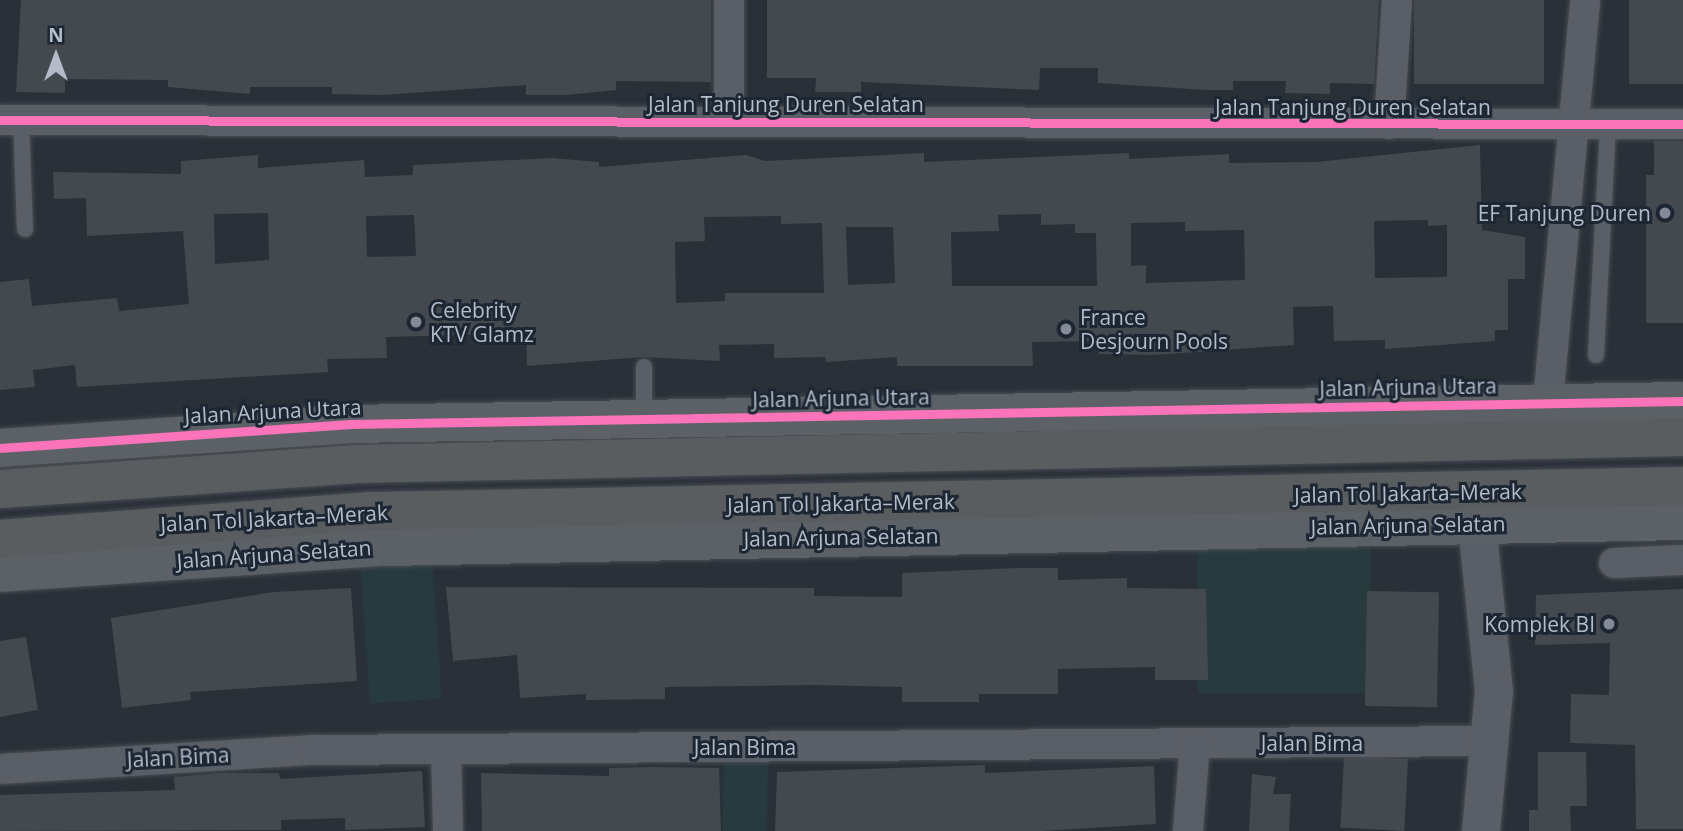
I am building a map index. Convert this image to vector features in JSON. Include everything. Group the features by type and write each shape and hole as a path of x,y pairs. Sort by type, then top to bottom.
{"highway":[{"path":"0,489 354,464 1683,437"},
{"name":"Jalan Tol Jakarta–Merak","path":"0,539 375,511 1683,486"}],"main road":[{"name":"Jalan Arjuna Utara","path":"0,448 350,424 1548,401 1683,401"},
{"name":"Jalan Arjuna Selatan","path":"0,573 386,547 1683,521"}],"street":[{"path":"729,0 729,121"},
{"path":"1389,124 1397,0"},
{"path":"1548,401 1585,0"},
{"name":"Jalan Tanjung Duren Selatan","path":"11,120 1572,126 1683,124"},
{"path":"1477,524 1493,638 1490,741 1481,831"},
{"path":"1614,563 1683,560"},
{"name":"Jalan Bima","path":"0,769 314,750 1490,741"},
{"path":"1188,831 1195,744"},
{"path":"446,749 448,831"}],"lane":[{"path":"11,120 25,229"},
{"path":"1596,355 1608,125"},
{"path":"644,367 644,420"}],"green space":[{"path":"1198,533 1370,533 1370,693 1198,693"},
{"path":"431,545 442,699 370,704 359,550"},
{"path":"724,752 768,753 767,831 723,831"}],"building":[{"path":"21,0 711,0 711,82 616,81 616,90 566,95 526,95 526,85 383,95 332,94 332,87 250,87 250,94 168,87 168,80 65,79 65,93 16,92"},
{"path":"767,0 1379,0 1374,84 1330,83 1330,94 1285,93 1286,81 1233,81 1233,90 1206,90 1098,83 1098,68 1040,68 1039,90 861,82 861,92 815,92 816,78 767,78"},
{"path":"1414,0 1544,0 1544,84 1414,84"},
{"path":"1629,0 1683,0 1683,84 1629,84"},
{"name":"EF Tanjung Duren","path":"1654,141 1683,141 1683,323 1646,323 1646,175 1654,175"},
{"path":"1480,145 1482,230 1525,237 1525,279 1508,279 1508,330 1495,330 1495,341 1385,349 1385,340 1334,341 1333,306 1293,307 1294,345 1154,355 1099,354 1098,341 1032,342 1033,366 897,366 897,357 826,362 825,357 774,358 774,344 719,345 720,361 643,357 527,366 526,333 386,337 387,358 327,359 328,372 77,387 75,365 33,370 35,387 0,390 0,282 29,279 32,306 117,298 119,311 189,304 183,231 87,236 86,198 54,199 53,172 181,174 181,161 258,155 258,168 364,160 365,177 413,175 413,165 552,158 599,162 599,167 746,155 765,161 924,153 924,162 1129,153 1129,159 1229,154 1229,163 1316,162","holes":["268,213 269,260 215,264 214,214","1041,214 1041,225 1075,224 1075,233 1096,233 1097,286 952,286 951,232 999,231 998,215","414,215 416,256 367,257 366,216","781,216 781,224 822,223 824,293 725,293 725,301 676,303 675,242 705,241 704,217","1428,220 1428,226 1447,225 1447,277 1375,278 1374,221","1185,222 1185,231 1244,230 1245,280 1146,283 1146,265 1131,266 1131,223","846,227 893,227 895,283 848,285"]},
{"path":"1058,568 1058,580 1127,578 1127,588 1206,589 1208,680 1155,680 1155,667 1058,669 1058,694 979,694 979,702 902,702 902,687 814,685 665,687 665,699 586,700 586,694 520,698 517,655 453,661 446,587 814,588 814,596 902,597 902,573"},
{"path":"351,588 357,681 190,692 191,700 122,708 111,618 273,592"},
{"path":"1683,589 1683,829 1636,829 1635,745 1570,743 1571,694 1609,695 1610,643 1535,645 1536,595"},
{"path":"1367,591 1439,592 1437,707 1365,706"},
{"path":"26,637 38,710 0,717 0,641"},
{"path":"1538,752 1586,752 1587,806 1570,806 1571,831 1529,831 1529,810 1538,810"},
{"path":"1344,756 1408,759 1404,831 1340,828"},
{"path":"985,765 985,773 1154,766 1156,824 1041,831 775,831 777,772"},
{"path":"609,768 719,768 721,831 482,831 481,773 609,776"},
{"path":"422,771 425,827 345,830 345,818 281,820 281,830 0,831 0,795 175,790 174,777 219,773 279,773 280,779"},
{"path":"1252,774 1276,777 1273,794 1291,794 1289,831 1249,831"}],"cycle path":[{"path":"0,120 1683,124"},
{"path":"0,448 350,424 1683,401"}],"place":[{"name":"EF Tanjung Duren","path":"1665,213"},
{"name":"Celebrity KTV Glamz","path":"416,322"},
{"name":"France Desjourn Pools","path":"1066,329"},
{"name":"Komplek BI","path":"1609,624"}]}
